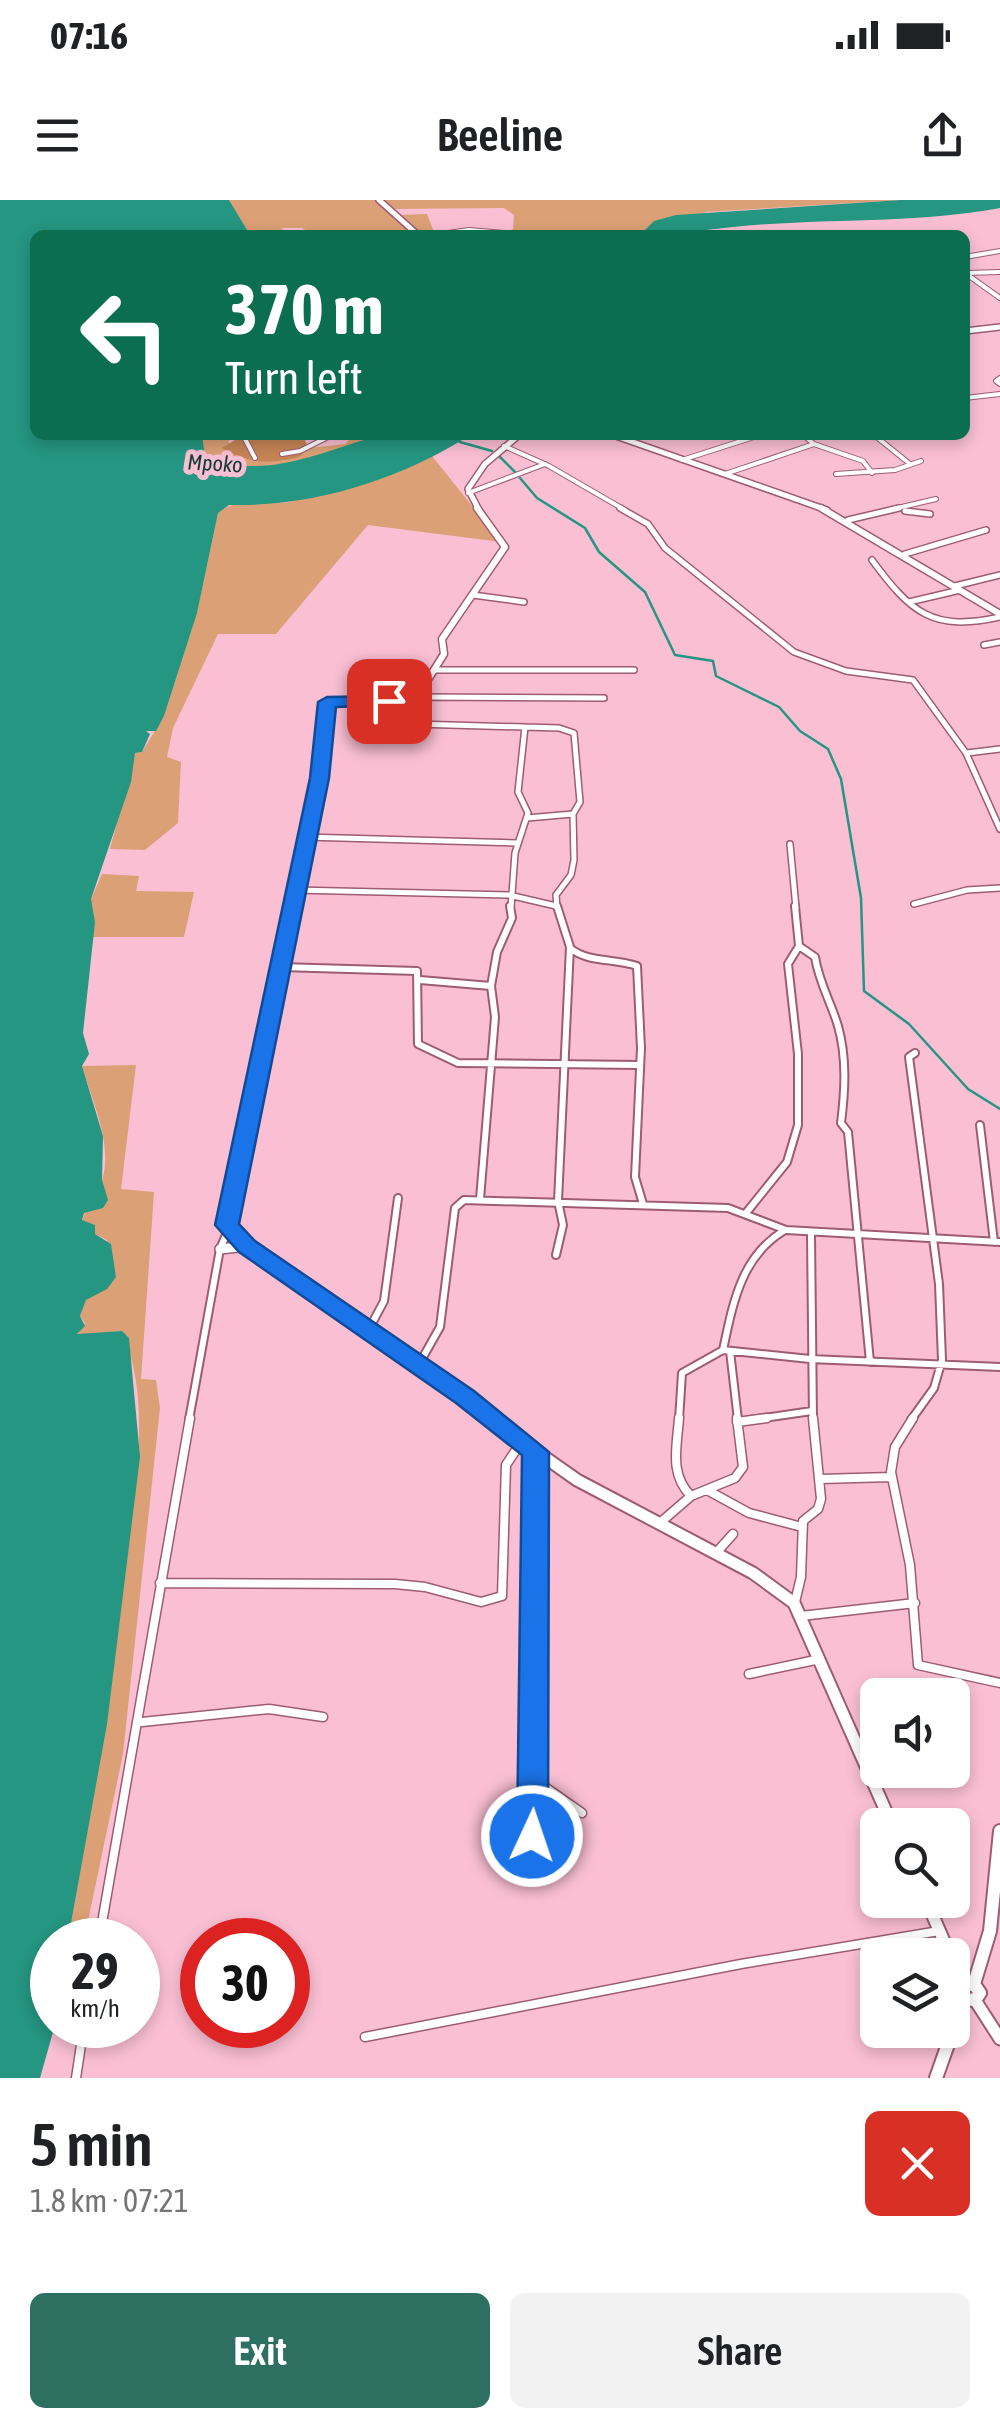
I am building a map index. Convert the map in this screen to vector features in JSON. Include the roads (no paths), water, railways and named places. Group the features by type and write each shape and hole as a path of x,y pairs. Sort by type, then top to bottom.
{"main road":[{"path":"970,1989 990,1931 1000,1831"},
{"path":"936,2078 948,2048"}],"street":[{"path":"379,200 412,230"},
{"path":"970,256 1000,251"},
{"path":"970,273 1000,272"},
{"path":"970,277 1000,298"},
{"path":"970,283 976,282"},
{"path":"970,329 1000,327"},
{"path":"970,397 1000,394"},
{"path":"246,440 255,458"},
{"path":"282,454 300,451 322,440"},
{"path":"468,493 512,440"},
{"path":"627,440 848,520 1000,616"},
{"path":"682,460 744,440"},
{"path":"809,440 863,461 872,473"},
{"path":"880,440 911,465"},
{"path":"725,474 814,444"},
{"path":"503,446 545,464 648,524 665,548 794,652 846,671 912,680 966,753 1000,829"},
{"path":"836,474 872,473 921,461"},
{"path":"468,493 545,464"},
{"path":"468,493 506,543 442,639 444,654 416,698 410,720 415,724 525,727 574,733 580,802 574,814 574,860 571,875 556,895 570,947 558,1201 563,1225 556,1255"},
{"path":"848,520 936,499"},
{"path":"894,510 930,514"},
{"path":"904,554 986,530"},
{"path":"872,560 907,602 942,625 961,626 1000,616"},
{"path":"907,602 1000,575"},
{"path":"473,595 524,602"},
{"path":"984,645 1000,642"},
{"path":"433,670 634,670"},
{"path":"103,1918 142,1722 160,1583 220,1249 228,1230 320,778 327,702 604,698"},
{"path":"480,1199 489,1062 496,1017 492,986 498,952 512,918 509,895 518,843 527,818 527,803 518,792 519,752 525,727"},
{"path":"966,753 1000,749"},
{"path":"527,818 574,814"},
{"path":"306,837 518,843"},
{"path":"746,1212 777,1176 795,1143 794,995 788,964 799,946 790,844"},
{"path":"914,904 967,890 1000,888"},
{"path":"295,890 509,895 556,906"},
{"path":"799,946 815,957 819,984 838,1026 846,1078 840,1122 848,1132 870,1362"},
{"path":"570,947 582,958 617,959 637,966 640,1065 635,1177 643,1204"},
{"path":"279,967 408,970 421,974 415,1043 422,1054 458,1063 640,1065"},
{"path":"420,980 492,986"},
{"path":"915,1053 908,1057 912,1120 933,1237 942,1364 925,1404 896,1441 891,1477 915,1604 921,1668 1000,1683"},
{"path":"418,1366 440,1327 455,1208 464,1200 643,1204 746,1212 786,1230 811,1233 997,1242 980,1125"},
{"path":"368,1331 384,1301 398,1198"},
{"path":"228,1230 536,1452 658,1525 753,1572 794,1603 885,1808"},
{"path":"658,1525 691,1496 742,1473 727,1351 745,1271 772,1236 786,1230"},
{"path":"794,1603 802,1577 802,1527 818,1509 820,1479 810,1360 811,1233"},
{"path":"220,1249 247,1246"},
{"path":"691,1496 678,1484 676,1468 678,1382 690,1366 727,1351 810,1360 1000,1367"},
{"path":"736,1422 812,1411"},
{"path":"160,1583 204,1580 416,1585 444,1590 462,1600 497,1600 502,1596 506,1465 522,1441"},
{"path":"531,1864 536,1452"},
{"path":"820,1479 891,1477"},
{"path":"706,1490 749,1514 802,1527"},
{"path":"716,1553 733,1534"},
{"path":"802,1616 915,1604"},
{"path":"748,1674 822,1659"},
{"path":"142,1722 269,1709 323,1717"},
{"path":"535,1780 582,1813"},
{"path":"934,1918 942,1938"},
{"path":"365,2037 741,1964 939,1931"},
{"path":"970,1994 1000,2039"},
{"path":"76,2078 81,2048"}],"water":[{"name":"Mpoko","path":"0,200 229,200 247,230 30,230 30,440 203,440 205,456 249,466 292,461 364,440 462,440 414,465 354,488 292,501 229,505 218,513 197,613 164,716 156,731 146,731 150,734 142,752 135,753 131,782 91,899 95,922 83,1033 89,1054 82,1066 103,1136 102,1180 108,1200 103,1208 84,1213 82,1220 95,1225 95,1234 111,1244 116,1277 107,1289 86,1300 80,1316 85,1326 77,1334 122,1331 129,1338 140,1457 107,1724 72,1918 30,1918 30,2048 48,2048 40,2078 0,2078"},
{"path":"901,200 1000,200 1000,208 914,218 645,230 654,221 676,215"}],"waterway":[{"path":"460,442 492,451"},
{"path":"497,454 516,473"},
{"path":"520,478 537,498 585,528 599,552 645,592 675,655 713,661 716,676 779,707 800,731 828,749 841,779 861,898 864,991 909,1024 968,1089 1000,1109"}]}
